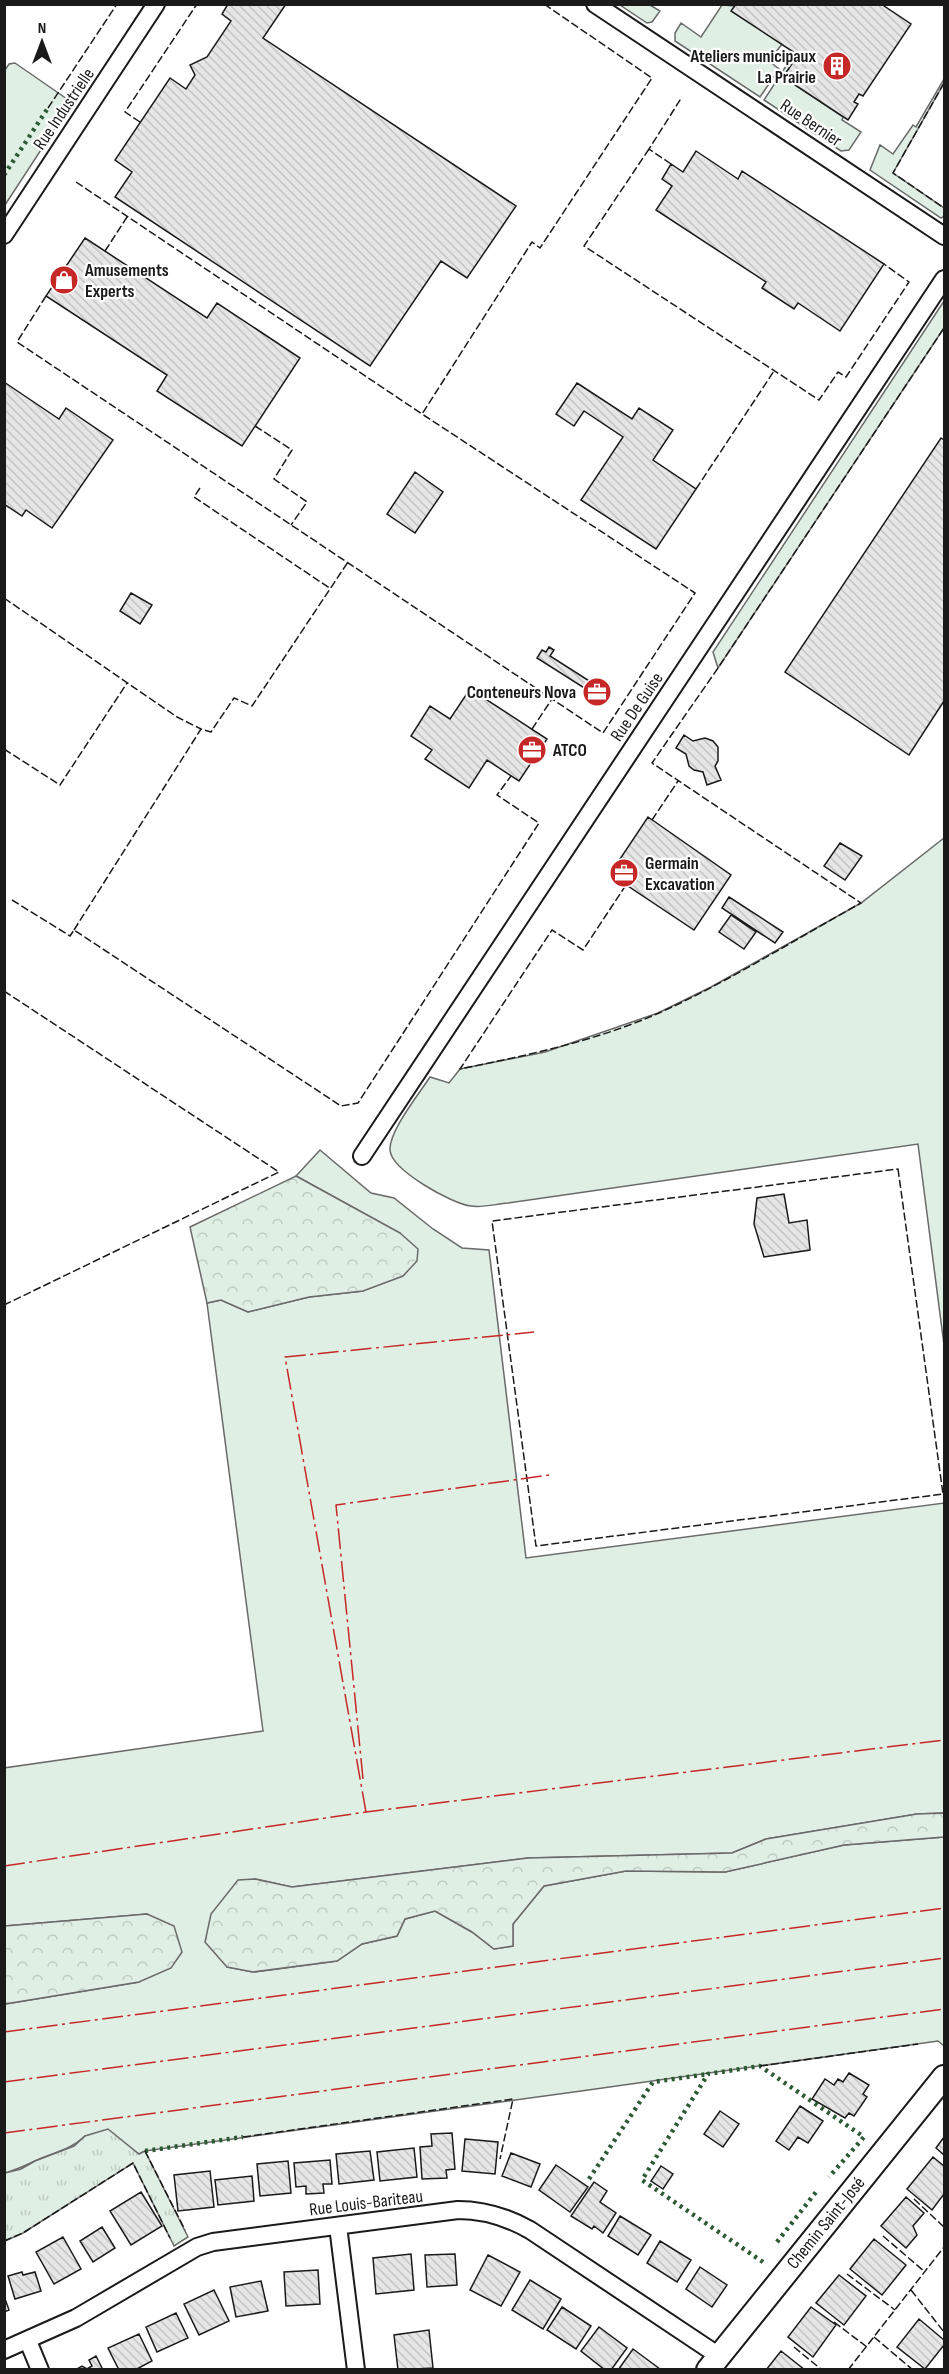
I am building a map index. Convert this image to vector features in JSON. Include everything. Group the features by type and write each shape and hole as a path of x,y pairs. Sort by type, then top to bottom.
{"street":[{"name":"Rue Industrielle","path":"4,235 156,4"},
{"name":"Rue Bernier","path":"595,4 945,236"},
{"name":"Rue De Guise","path":"362,1156 945,279"},
{"name":"Chemin Saint-José","path":"713,2363 945,2077"},
{"name":"Rue Louis-Bariteau","path":"4,2350 103,2303 197,2247 213,2242 458,2210 476,2210 513,2220 713,2363"},
{"path":"338,2226 356,2370"},
{"path":"27,2341 40,2370"}],"green space":[{"path":"620,5 650,5 660,11 652,22 647,23"},
{"path":"722,5 735,6 782,44 769,61 779,69 760,97 675,41 675,33 681,23 701,37"},
{"path":"792,51 798,55 783,77 843,117 842,120 861,132 849,150 841,151 764,100 792,57 790,55"},
{"path":"15,63 71,104 5,205 5,70 9,64"},
{"path":"944,79 944,83 893,173 944,208 944,216 941,218 870,170 880,145 893,154 913,125 916,127"},
{"path":"944,301 944,328 718,668 713,652"},
{"path":"944,838 944,1345 918,1144 480,1207 462,1204 437,1193 411,1176 393,1158 390,1150 394,1133 430,1077 449,1083 460,1069 545,1052 658,1013 711,987 861,903"},
{"path":"320,1150 371,1193 394,1198 433,1229 462,1248 489,1250 526,1558 944,1503 944,1813 917,1814 766,1839 732,1853 528,1858 292,1887 255,1879 227,1967 253,1972 337,1961 362,1944 397,1936 405,1919 435,1911 472,1932 494,1949 513,1946 513,1924 544,1886 626,1871 725,1872 844,1845 944,1837 944,2046 938,2041 145,2151 139,2154 85,2136 67,2148 5,2173 5,2004 139,1982 147,1914 5,1926 4,1768 263,1731 207,1303 221,1300 248,1312 309,1297 363,1291 400,1233 296,1176"},
{"path":"296,1176 400,1233 418,1249 417,1261 403,1276 363,1291 309,1297 248,1312 221,1300 207,1303 190,1227"},
{"path":"944,1813 944,1837 844,1845 725,1872 626,1871 544,1886 513,1924 513,1946 494,1949 472,1932 435,1911 405,1919 397,1936 362,1944 337,1961 253,1972 227,1967 205,1942 211,1914 238,1880 255,1879 292,1887 528,1858 732,1853 766,1839 917,1814"},
{"path":"147,1914 174,1926 182,1952 171,1968 139,1982 5,2004 5,1926"},
{"path":"108,2129 139,2154 145,2151 188,2237 174,2246 133,2163 23,2233 5,2241 5,2173 21,2169 74,2146 85,2136"}],"building":[{"path":"228,4 286,4 263,38 516,206 467,278 441,261 370,366 115,197 132,172 115,160 170,78 186,89 195,75 190,65 207,57 231,21 222,14"},
{"name":"Ateliers municipaux La Prairie","path":"736,4 881,4 911,24 863,96 859,94 854,102 858,104 848,120 783,77 798,55 731,11"},
{"path":"696,151 738,179 742,171 884,264 840,331 798,303 794,309 762,288 766,282 656,210 672,186 662,179 671,164 683,172"},
{"path":"85,238 207,318 217,303 300,358 242,446 157,391 167,375 46,296"},
{"path":"4,382 59,419 66,408 113,440 52,528 26,510 22,516 4,504"},
{"path":"577,383 632,419 639,408 673,430 653,460 696,489 656,549 581,500 623,437 584,411 574,426 556,414"},
{"path":"941,438 944,440 944,701 909,755 785,672"},
{"path":"415,472 443,492 415,533 387,514"},
{"path":"131,593 152,605 140,624 120,611"},
{"path":"549,647 554,650 550,656 605,691 600,698 537,658 542,650 546,652"},
{"path":"470,689 547,739 519,781 487,760 469,788 425,759 432,750 411,736 430,706 450,719"},
{"path":"684,735 693,741 705,738 713,741 718,747 718,761 715,766 721,780 707,785 703,772 689,766 686,754 676,748"},
{"path":"648,817 731,875 694,930 610,874"},
{"path":"840,843 862,856 845,880 824,866"},
{"path":"729,897 783,932 775,943 722,908"},
{"path":"731,915 756,932 744,949 719,932"},
{"path":"784,1194 789,1223 807,1220 810,1250 764,1257 754,1224 757,1198"},
{"path":"849,2073 869,2085 863,2094 867,2097 854,2116 849,2113 845,2118 812,2099 825,2079 834,2085 838,2079 843,2082"},
{"path":"800,2106 823,2121 808,2143 798,2137 789,2150 776,2141"},
{"path":"720,2111 739,2124 723,2147 704,2134"},
{"path":"452,2133 455,2169 446,2170 447,2178 422,2179 420,2147 432,2146 431,2134"},
{"path":"944,2137 944,2155 936,2148"},
{"path":"465,2139 498,2142 495,2174 462,2171"},
{"path":"414,2148 417,2177 380,2181 377,2152"},
{"path":"370,2151 374,2180 339,2184 336,2154"},
{"path":"511,2153 540,2164 531,2187 502,2176"},
{"path":"933,2157 944,2166 944,2194 932,2210 907,2189"},
{"path":"330,2160 332,2184 323,2184 324,2193 306,2194 306,2186 296,2187 294,2163"},
{"path":"288,2161 291,2193 260,2196 257,2164"},
{"path":"556,2165 588,2187 570,2212 539,2190"},
{"path":"661,2166 673,2174 663,2189 651,2181"},
{"path":"210,2171 214,2207 178,2211 174,2175"},
{"path":"252,2176 254,2201 218,2205 215,2180"},
{"path":"594,2182 607,2191 600,2202 616,2213 603,2233 594,2226 592,2229 571,2216"},
{"path":"141,2192 162,2226 131,2245 110,2211"},
{"path":"906,2197 924,2213 913,2226 917,2235 906,2248 881,2226"},
{"path":"620,2216 651,2235 638,2255 608,2236"},
{"path":"102,2227 115,2248 93,2262 80,2241"},
{"path":"63,2237 81,2269 54,2284 36,2252"},
{"path":"874,2239 906,2265 882,2295 850,2269"},
{"path":"660,2241 691,2260 677,2282 647,2263"},
{"path":"411,2254 414,2290 376,2294 373,2258"},
{"path":"455,2254 457,2285 427,2287 425,2255"},
{"path":"488,2255 520,2272 501,2306 470,2290"},
{"path":"700,2267 727,2285 712,2307 686,2289"},
{"path":"318,2270 320,2304 286,2306 284,2272"},
{"path":"22,2272 23,2275 35,2272 41,2291 15,2299 8,2276"},
{"path":"839,2275 866,2296 844,2325 816,2303"},
{"path":"530,2280 561,2299 543,2329 512,2310"},
{"path":"261,2281 268,2311 236,2317 230,2287"},
{"path":"214,2290 229,2321 199,2335 184,2304"},
{"path":"4,2296 9,2310 4,2312"},
{"path":"562,2307 591,2326 576,2349 547,2330"},
{"path":"811,2307 836,2325 813,2357 788,2337"},
{"path":"176,2313 188,2338 157,2352 146,2327"},
{"path":"919,2319 944,2340 944,2345 925,2369 897,2347"},
{"path":"599,2327 627,2348 611,2370 605,2370 581,2351"},
{"path":"429,2330 433,2368 398,2370 394,2335"},
{"path":"139,2334 152,2361 135,2370 119,2370 108,2348"},
{"path":"633,2349 660,2369 618,2370"},
{"path":"781,2351 805,2370 766,2370"},
{"path":"96,2356 103,2370 75,2370 82,2366 87,2369 92,2366 89,2360"}],"hedge":[{"path":"4,175 48,108"},
{"path":"763,2262 642,2180 708,2074 760,2066 864,2137 829,2177"},
{"path":"589,2179 653,2082 708,2074"},
{"path":"145,2151 243,2137"},
{"path":"777,2242 816,2192"}],"fence":[{"path":"48,108 117,4"},
{"path":"140,122 125,112 197,4"},
{"path":"76,182 422,414 532,242 540,248 652,78 544,4"},
{"path":"944,83 893,173 944,208"},
{"path":"671,164 649,149 682,97"},
{"path":"649,149 584,246 819,400 838,372 846,377 909,282 884,264"},
{"path":"105,251 127,217"},
{"path":"46,296 17,342 603,733 695,593 422,414"},
{"path":"626,885 583,950 552,930 460,1069 536,1053 635,1023 685,1001 736,974 861,903 652,763 718,668 944,328"},
{"path":"696,489 774,371"},
{"path":"255,426 292,450 274,479 307,502 291,525"},
{"path":"200,488 194,497 331,589"},
{"path":"74,930 201,729 211,732 234,698 252,706 348,562"},
{"path":"4,598 177,717 201,729"},
{"path":"4,749 60,785 127,683"},
{"path":"532,729 552,699"},
{"path":"12,900 70,936 74,930 341,1106 358,1103 539,823 497,795 511,776"},
{"path":"652,820 678,781"},
{"path":"4,991 279,1172 4,1305"},
{"path":"898,1169 943,1494 536,1546 492,1221 898,1169"},
{"path":"760,2066 918,2044"},
{"path":"243,2137 513,2099 500,2159"},
{"path":"145,2151 185,2230"},
{"path":"4,2241 23,2233 133,2163 170,2238"},
{"path":"914,2199 944,2227"},
{"path":"883,2236 925,2272"},
{"path":"848,2370 944,2247"},
{"path":"847,2274 895,2310"},
{"path":"911,2290 944,2332"},
{"path":"834,2322 867,2347"},
{"path":"874,2337 913,2370"},
{"path":"794,2347 822,2370"}],"power":[{"path":"366,1812 285,1357 534,1332"},
{"path":"363,1779 336,1505 549,1475"},
{"path":"4,1866 366,1812 944,1740"},
{"path":"4,2032 944,1908"},
{"path":"4,2082 944,1958"},
{"path":"4,2133 944,2009"}],"place":[{"name":"Ateliers municipaux La Prairie","path":"837,66"},
{"name":"Amusements Experts","path":"64,280"},
{"name":"Conteneurs Nova","path":"597,692"},
{"name":"ATCO","path":"532,750"},
{"name":"Germain Excavation","path":"624,873"}]}
